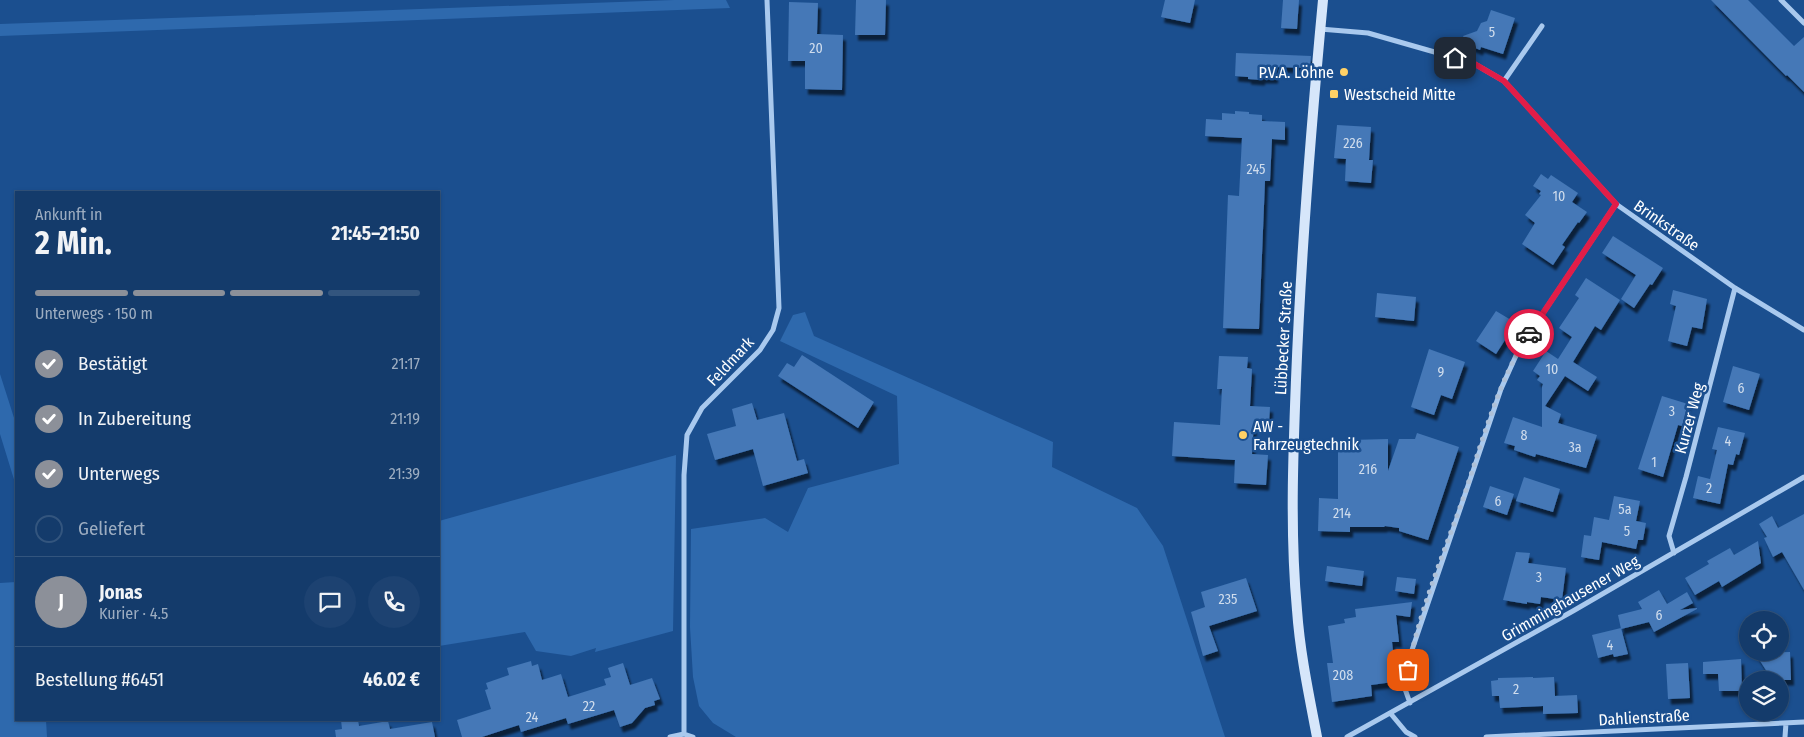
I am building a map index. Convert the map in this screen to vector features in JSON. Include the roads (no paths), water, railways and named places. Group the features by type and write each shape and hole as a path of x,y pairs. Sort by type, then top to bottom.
{"main road":[{"name":"Lübbecker Straße","path":"1317,737 1302,656 1297,612 1293,514 1294,428 1299,309 1323,0"}],"street":[{"name":"Feldmark","path":"684,734 684,475 687,436 702,408 760,350 773,330 779,308 767,0"},
{"path":"1781,0 1804,23"},
{"path":"1504,81 1542,26"},
{"name":"Brinkstraße","path":"1320,29 1368,34 1473,63 1504,81 1616,204 1735,288 1804,330"},
{"path":"1410,703 1405,689 1412,650 1501,389 1519,349 1616,204"},
{"name":"Kurzer Weg","path":"1674,553 1669,536 1735,288"},
{"name":"Grimminghausener Weg","path":"1347,737 1391,714 1674,553 1804,477"},
{"path":"1391,714 1406,732 1415,737"},
{"name":"Dahlienstraße","path":"1486,737 1804,722"},
{"path":"1785,737 1786,723"},
{"path":"670,737 684,734 693,737"}],"place":[{"name":"P.V.A. Löhne","path":"1344,72"},
{"name":"Westscheid Mitte","path":"1334,94"},
{"name":"AW - Fahrzeugtechnik","path":"1243,435"}]}
